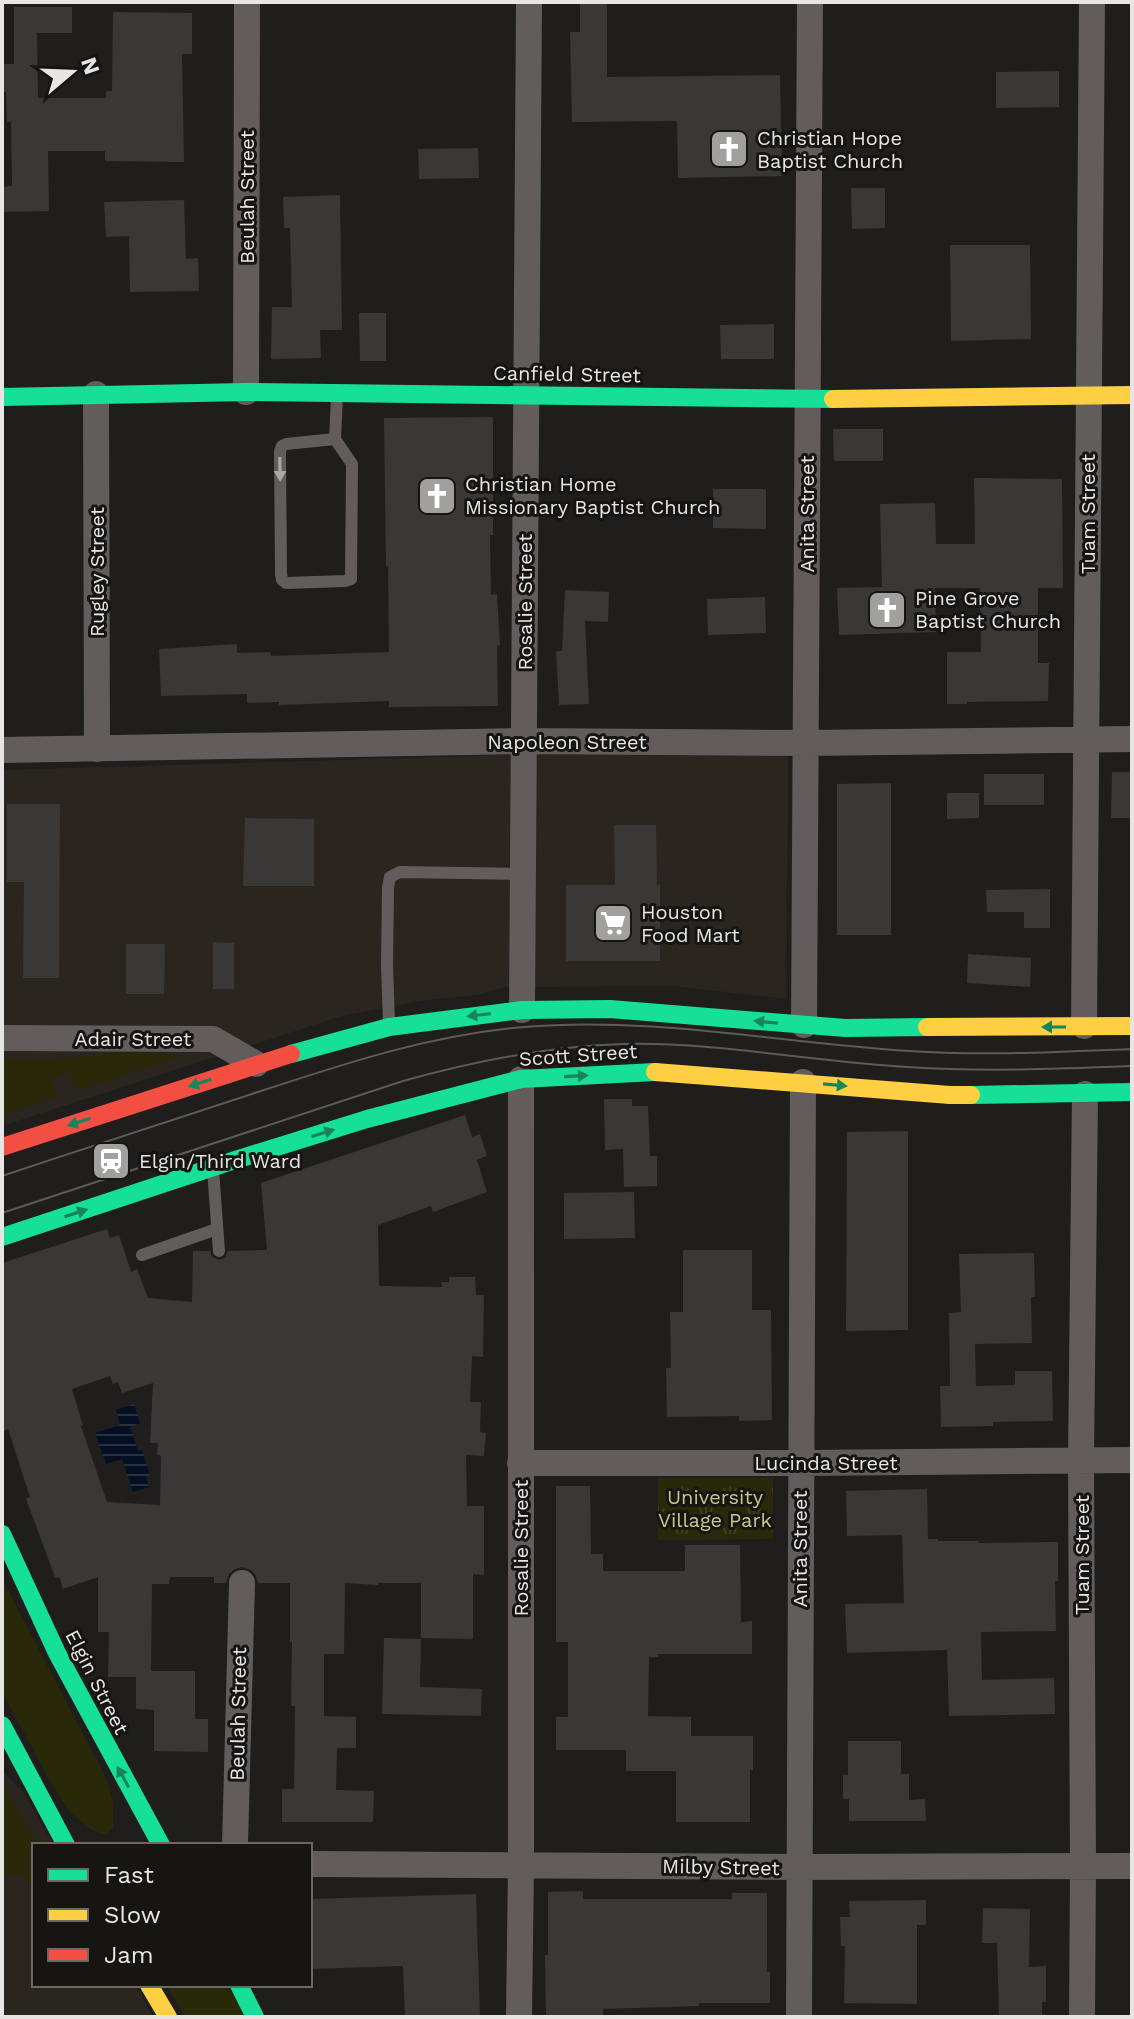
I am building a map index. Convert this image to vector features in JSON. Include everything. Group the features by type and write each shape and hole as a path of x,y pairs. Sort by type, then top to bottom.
{"main road":[{"name":"Canfield Street","path":"2,397 246,392 808,399 1132,395"},
{"name":"Scott Street","path":"2,1147 256,1064 389,1027 522,1010 610,1009 845,1028 1132,1026"},
{"name":"Scott Street","path":"2,1237 367,1119 521,1079 664,1071 950,1095 1132,1092"},
{"name":"Elgin Street","path":"2,1534 31,1603 102,1741 160,1843"},
{"path":"2,1725 65,1843"},
{"path":"150,1987 168,2017"},
{"path":"240,1987 255,2017"}],"street":[{"name":"Beulah Street","path":"246,392 247,2"},
{"name":"Rosalie Street","path":"522,1010 529,2"},
{"name":"Anita Street","path":"804,1025 810,2"},
{"name":"Tuam Street","path":"1084,1026 1092,2"},
{"name":"Rugley Street","path":"96,394 97,749"},
{"name":"Napoleon Street","path":"2,750 524,741 806,743 1132,739"},
{"name":"Adair Street","path":"2,1038 213,1039 256,1064"},
{"name":"Rosalie Street","path":"519,2017 521,1079"},
{"name":"Anita Street","path":"799,2017 803,1082"},
{"name":"Tuam Street","path":"1082,2017 1081,1461 1085,1094"},
{"name":"Lucinda Street","path":"520,1463 1132,1460"},
{"name":"Beulah Street","path":"235,1843 242,1583"},
{"name":"Milby Street","path":"312,1864 1132,1866"}],"lane":[{"path":"335,439 286,444 280,451 281,574 286,583 351,579 352,464 335,439 337,393"},
{"path":"389,1027 387,965 390,877 400,872 523,874"},
{"path":"213,1167 219,1251"},
{"path":"142,1255 217,1229"}],"shaded area":[{"path":"788,751 786,999 673,986 506,987 477,995 419,1001 342,1016 2,1126 2,770 504,755"},
{"path":"2,1771 23,1791 53,1843 32,1843 32,1987 136,1987 153,2017 2,2017"}],"green space":[{"path":"121,1052 185,1055 76,1090 69,1072 51,1079 57,1097 2,1115 2,1059 58,1059"},
{"name":"University Village Park","path":"658,1478 773,1478 773,1539 658,1540"},
{"path":"2,1579 107,1780 113,1803 113,1828 106,1834 93,1831 69,1811 2,1692"},
{"path":"2,1782 38,1843 32,1843 32,1887 22,1873 2,1876"},
{"path":"168,1987 228,1987 246,2017 185,2017"}],"water":[{"path":"134,1404 140,1423 130,1427 150,1475 146,1477 149,1487 133,1492 122,1459 106,1464 95,1433 120,1425 116,1410"}],"building":[{"name":"Christian Hope Baptist Church","path":"580,2 607,2 607,77 780,75 782,176 678,178 677,121 572,122 570,32 580,32"},
{"path":"14,7 72,7 72,33 37,33 38,98 106,98 106,91 112,91 113,12 192,13 192,54 182,54 184,162 105,161 105,151 48,151 49,211 2,212 2,187 12,186 11,122 7,122 6,92 2,92 2,64 14,64"},
{"path":"1059,71 1059,107 996,108 996,72"},
{"path":"478,148 479,178 419,179 418,149"},
{"path":"851,188 885,188 885,228 852,229"},
{"path":"340,195 342,330 320,330 321,358 271,359 272,307 292,307 290,228 284,228 283,197"},
{"path":"184,200 186,259 198,258 199,291 130,292 129,236 106,237 104,202"},
{"path":"950,245 1030,245 1031,339 951,341"},
{"path":"359,313 386,313 386,361 360,361"},
{"path":"774,324 774,359 721,359 720,325"},
{"path":"493,417 491,595 497,594 500,645 497,646 498,706 389,707 389,701 279,705 279,702 247,703 247,694 161,696 159,649 237,644 237,653 270,652 271,656 389,652 384,418"},
{"path":"833,429 883,429 883,461 834,461"},
{"path":"974,478 1062,479 1063,588 1038,588 1038,663 1049,663 1048,701 947,704 947,652 981,652 980,588 935,588 936,632 839,635 837,588 882,587 880,504 935,503 936,544 975,544"},
{"path":"713,489 766,489 766,529 713,528"},
{"path":"565,590 609,592 608,622 585,621 589,704 559,705 556,651 562,651"},
{"path":"765,597 766,633 708,635 707,599"},
{"path":"1112,772 1132,772 1132,818 1111,818"},
{"path":"984,774 1044,774 1044,805 984,805"},
{"path":"891,783 891,935 837,935 837,784"},
{"path":"947,793 979,793 979,818 947,819"},
{"path":"7,804 60,804 59,978 23,978 24,882 7,882"},
{"path":"245,818 314,819 314,886 243,886"},
{"name":"Houston Food Mart","path":"614,825 656,825 660,961 566,961 566,885 615,885"},
{"path":"1050,889 1050,928 1024,928 1024,912 987,912 986,890"},
{"path":"213,942 234,943 234,989 213,989"},
{"path":"126,944 165,944 164,994 126,994"},
{"path":"968,954 1031,958 1030,987 967,983"},
{"path":"604,1099 632,1099 632,1106 648,1106 650,1156 657,1156 657,1186 624,1187 623,1149 605,1150"},
{"path":"465,1115 472,1137 480,1134 487,1156 477,1160 487,1192 433,1212 431,1206 378,1225 379,1286 442,1287 441,1282 449,1282 449,1277 475,1277 476,1295 484,1295 483,1357 472,1356 470,1402 481,1402 480,1432 486,1433 484,1456 466,1455 467,1506 484,1506 484,1575 473,1574 473,1639 421,1638 421,1583 345,1583 344,1654 324,1654 324,1716 356,1717 356,1748 337,1748 336,1790 374,1791 373,1822 282,1822 282,1789 294,1789 295,1706 291,1706 290,1583 258,1583 251,1570 242,1567 229,1574 226,1583 214,1583 214,1577 170,1577 169,1584 152,1584 151,1671 195,1671 195,1719 208,1719 208,1752 154,1751 154,1710 136,1709 136,1677 108,1677 109,1632 98,1632 98,1577 63,1589 60,1578 55,1577 26,1499 30,1497 8,1429 2,1431 2,1263 107,1229 110,1238 119,1235 131,1272 137,1269 148,1298 192,1302 193,1251 210,1251 212,1257 219,1260 225,1258 228,1251 267,1250 261,1183","holes":["110,1376 113,1384 118,1382 122,1393 153,1383 150,1443 158,1443 157,1455 161,1456 160,1505 107,1502 72,1389"]},
{"path":"908,1131 908,1330 846,1331 847,1132"},
{"path":"634,1192 635,1238 564,1239 564,1193"},
{"path":"683,1250 752,1250 752,1310 771,1310 772,1420 739,1421 739,1416 667,1417 666,1368 671,1368 670,1312 683,1312"},
{"path":"1034,1253 1032,1343 975,1344 976,1386 1015,1385 1015,1371 1052,1371 1053,1421 941,1427 940,1386 950,1386 949,1313 961,1312 959,1254"},
{"path":"556,1486 590,1486 591,1554 603,1554 603,1571 685,1571 685,1545 740,1545 741,1622 752,1621 752,1654 658,1654 658,1657 649,1657 648,1716 691,1717 691,1736 753,1736 750,1822 676,1822 676,1771 626,1771 626,1750 556,1750 556,1717 568,1717 568,1642 556,1642"},
{"path":"927,1489 928,1539 979,1543 1058,1542 1056,1631 981,1632 982,1680 1054,1678 1055,1714 949,1716 947,1650 847,1653 845,1604 904,1603 902,1535 847,1536 846,1491"},
{"path":"384,1638 421,1639 420,1687 482,1689 481,1716 382,1714"},
{"path":"848,1741 901,1741 901,1774 909,1774 909,1800 925,1799 926,1821 849,1821 849,1799 843,1799 843,1775 848,1775"},
{"path":"583,1891 583,1899 732,1899 732,1893 767,1893 770,2003 699,2003 699,2006 603,2009 603,2017 546,2017 548,1892"},
{"path":"476,1894 480,2017 405,2017 403,1966 312,1969 312,1899"},
{"path":"926,1900 926,1925 917,1925 917,2004 844,2003 845,1946 841,1946 840,1917 850,1917 849,1901"},
{"path":"983,1908 1030,1909 1029,1967 1046,1966 1046,2002 1042,2002 1042,2017 999,2017 997,1943 982,1943"}],"tram line":[{"path":"2,1176 354,1061 455,1037 524,1027 620,1025 937,1052 1132,1049"},
{"path":"2,1213 403,1081 540,1051 596,1045 659,1044 936,1069 1132,1066"}],"traffic: fast":[{"path":"2,397 246,392 833,399"},
{"path":"291,1054 389,1027 522,1010 610,1009 845,1028 927,1027"},
{"path":"2,1237 367,1119 521,1079 655,1072"},
{"path":"971,1095 1132,1092"},
{"path":"2,1534 57,1653 160,1843"},
{"path":"2,1725 65,1843"},
{"path":"240,1987 255,2017"}],"traffic: slow":[{"path":"833,399 1132,395"},
{"path":"927,1027 1132,1026"},
{"path":"655,1072 971,1095"},
{"path":"150,1987 168,2017"}],"traffic: jam":[{"path":"2,1147 291,1054"}],"place":[{"name":"Christian Hope Baptist Church","path":"729,149"},
{"name":"Christian Home Missionary Baptist Church","path":"437,496"},
{"name":"Pine Grove Baptist Church","path":"887,610"},
{"name":"Houston Food Mart","path":"613,923"},
{"name":"Elgin/Third Ward","path":"111,1161"}]}
